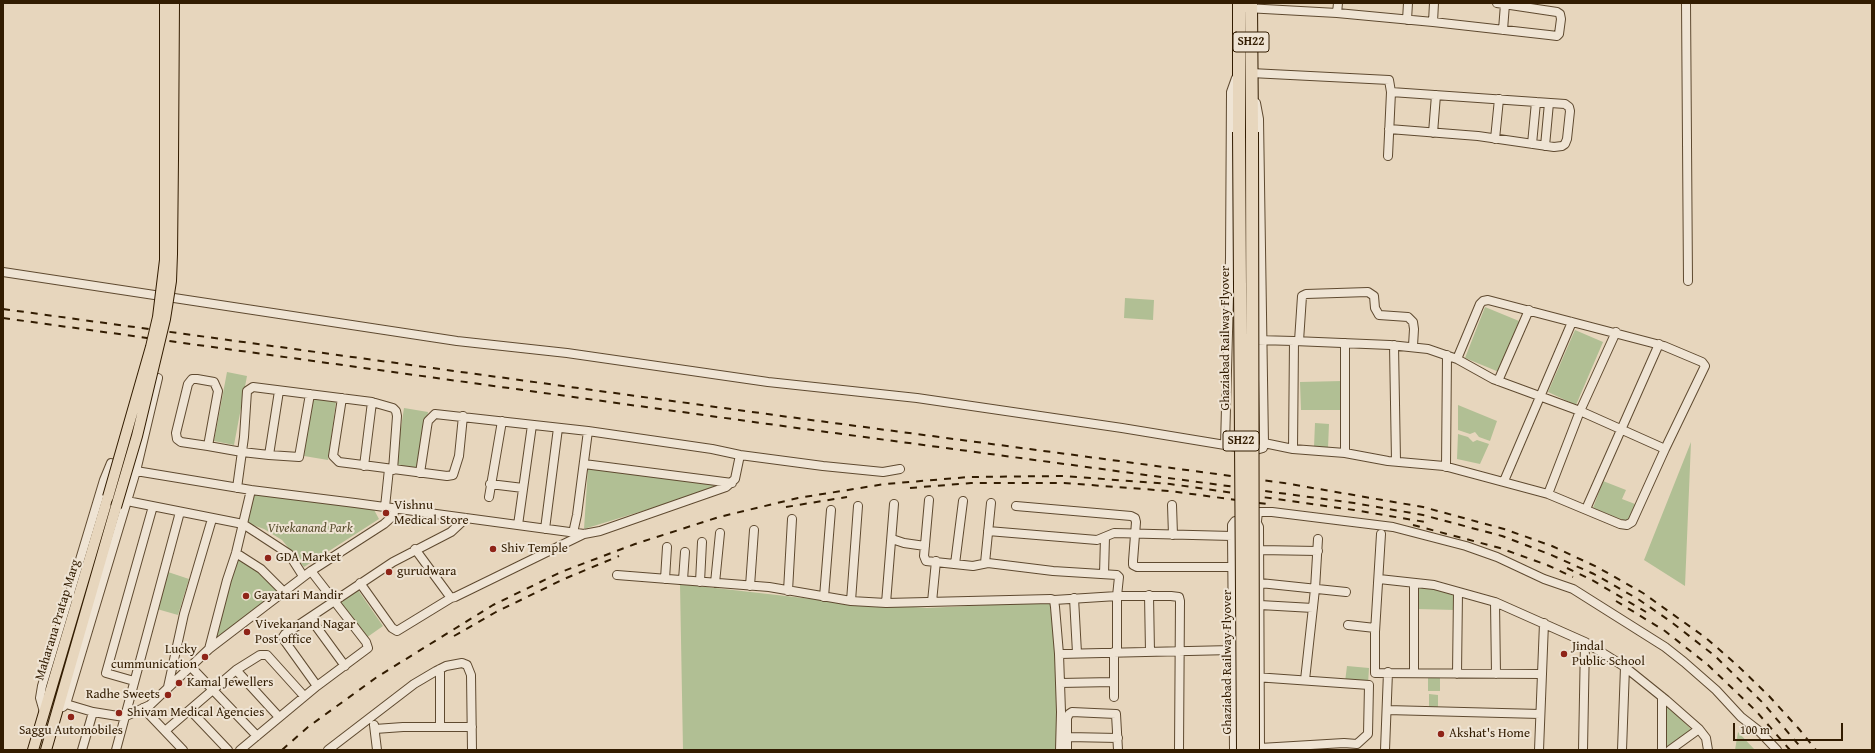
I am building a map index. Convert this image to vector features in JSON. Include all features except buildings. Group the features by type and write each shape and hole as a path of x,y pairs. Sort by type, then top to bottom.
{"highway":[{"name":"SH22","path":"1239,70 1245,6"},
{"name":"SH22","path":"1245,6 1252,76"},
{"name":"Ghaziabad Railway Flyover","path":"1239,70 1243,750"},
{"name":"Ghaziabad Railway Flyover","path":"1252,76 1258,749"}],"main road":[{"path":"165,3 169,158"},
{"path":"169,158 174,3"},
{"name":"Maharana Pratap Marg","path":"33,750 108,497 151,347 158,317 164,260 169,158"},
{"name":"Maharana Pratap Marg","path":"46,750 136,436 165,319 172,261 169,158"}],"street":[{"path":"1337,13 1338,3"},
{"path":"1407,20 1408,3"},
{"path":"1432,22 1434,3"},
{"path":"1686,3 1688,281"},
{"path":"1245,6 1432,22 1503,30 1557,36 1560,30 1560,14 1557,12 1501,4 1503,30"},
{"path":"1225,445 1228,340 1231,92 1239,70"},
{"path":"3,272 457,341 567,353 775,383 917,398 1122,428 1256,450 1263,448 1264,444 1261,340 1259,119 1252,76 1387,78 1390,82 1391,92 1388,156"},
{"path":"1389,129 1495,139 1545,146 1562,146 1565,144 1570,111 1569,106 1565,104 1391,92"},
{"path":"1433,133 1436,95"},
{"path":"1495,139 1500,99"},
{"path":"1532,144 1536,102"},
{"path":"1545,146 1549,103"},
{"path":"1292,449 1297,341 1302,296 1306,294 1368,292 1374,296 1375,308 1379,315 1408,317 1413,322 1413,346"},
{"path":"1264,444 1292,449 1345,453 1396,462 1446,467 1504,481 1548,494 1620,524 1627,525 1632,522 1705,366 1702,362 1659,344 1488,300 1483,300 1480,304 1457,359"},
{"path":"1498,381 1529,310"},
{"path":"1504,481 1539,396 1572,322"},
{"path":"1548,494 1580,411 1616,332"},
{"path":"1228,340 1297,341 1413,346 1457,359 1498,381 1580,411 1665,449"},
{"path":"1345,343 1345,453"},
{"path":"1586,510 1659,344"},
{"path":"1394,345 1396,462"},
{"path":"1446,355 1446,467"},
{"path":"56,715 66,704 136,470 158,378"},
{"path":"208,446 218,391 214,382 197,379 192,380 188,384 176,434 177,439 181,442 242,452 299,457 310,394"},
{"path":"237,488 242,452 247,391 254,388 342,398 372,402 393,408 396,411 391,470 385,507"},
{"path":"269,455 279,391"},
{"path":"342,398 333,456 339,462 364,466 447,476 453,475 459,456 463,416"},
{"path":"364,466 372,402"},
{"path":"420,473 426,428 432,416 435,414 588,431 712,449 740,455 869,471 883,472 900,469"},
{"path":"489,497 490,484 502,421"},
{"path":"518,525 532,425"},
{"path":"545,529 558,428"},
{"path":"573,533 588,431"},
{"path":"360,583 392,628 397,631 451,598 584,534 600,531 726,487 735,479 740,455"},
{"path":"44,712 40,698 42,686 109,465 111,463 136,470 237,488 584,534"},
{"path":"584,464 732,483"},
{"path":"490,484 523,488"},
{"path":"209,649 227,580 236,553 251,490"},
{"path":"929,500 925,546 926,561 973,566 981,566 985,563 1053,571 1117,575 1119,577 1117,596 1114,697"},
{"path":"127,501 243,524 289,554 303,576"},
{"path":"955,564 963,501"},
{"path":"985,563 991,503"},
{"path":"886,604 894,504"},
{"path":"1172,505 1173,535"},
{"path":"134,680 106,673 153,506"},
{"path":"851,601 858,506"},
{"path":"1016,506 1131,516 1136,522 1132,561 1133,565 1137,567 1232,567"},
{"path":"66,704 93,712 124,717 150,705 209,649 303,576 384,524 392,516 395,508"},
{"path":"824,596 831,510"},
{"path":"116,750 180,512"},
{"path":"1233,675 1260,678 1369,685 1368,734 1357,744 1344,743 1258,749 1260,678 1260,583 1259,527 1257,524 1258,512 1272,512 1393,527 1466,546 1497,557 1544,579 1573,589 1659,643 1680,658 1716,690 1741,717 1759,731 1777,750"},
{"path":"317,686 283,637 360,583 415,549 451,532 466,518"},
{"path":"167,688 184,614 212,519"},
{"path":"788,591 792,519"},
{"path":"1234,750 1232,525 1235,521 1257,524"},
{"path":"750,586 754,530"},
{"path":"988,531 1097,540 1114,532 1135,534 1232,536"},
{"path":"715,583 720,533"},
{"path":"1381,534 1375,628 1375,673 1414,672 1456,674 1542,674"},
{"path":"1104,574 1105,537"},
{"path":"892,539 904,543 925,546"},
{"path":"1305,680 1315,589 1318,539"},
{"path":"700,582 702,542"},
{"path":"665,579 666,547"},
{"path":"415,549 451,598"},
{"path":"1259,550 1318,551"},
{"path":"683,580 685,552"},
{"path":"236,553 260,569 283,591"},
{"path":"932,602 936,561"},
{"path":"240,750 304,696 368,648 366,642 335,600 311,571"},
{"path":"617,575 750,586 851,601 886,604 1047,598 1054,600 1149,595 1179,597 1179,750"},
{"path":"1379,579 1434,585 1495,602 1585,642 1625,667 1662,696 1699,729 1706,738 1708,750"},
{"path":"1260,583 1346,592"},
{"path":"1414,583 1414,672"},
{"path":"1456,674 1458,592"},
{"path":"1149,595 1150,652"},
{"path":"1074,598 1077,653"},
{"path":"1054,600 1059,654 1061,712 1060,750"},
{"path":"1495,602 1496,674"},
{"path":"1260,606 1313,608"},
{"path":"310,618 345,666"},
{"path":"1539,750 1544,623"},
{"path":"1348,625 1375,628"},
{"path":"1583,750 1585,642"},
{"path":"1059,654 1232,650"},
{"path":"165,731 236,670 255,657 263,654 267,655 304,696"},
{"path":"328,750 338,746 414,684 440,669 462,663 467,665 471,671 472,750"},
{"path":"190,666 257,736"},
{"path":"1622,750 1625,667"},
{"path":"440,669 440,726"},
{"path":"236,670 278,717"},
{"path":"1385,750 1388,672"},
{"path":"1060,683 1114,682"},
{"path":"1662,696 1662,750"},
{"path":"142,708 183,750"},
{"path":"190,710 228,750"},
{"path":"1387,710 1540,714"},
{"path":"82,750 93,712"},
{"path":"1067,750 1067,718 1072,712 1116,714 1118,750"},
{"path":"372,717 377,750"},
{"path":"375,729 440,726 472,727"},
{"path":"1670,750 1699,729"},
{"path":"1068,737 1118,738"}],"green space":[{"path":"1125,298 1154,300 1153,320 1124,318"},
{"path":"1485,307 1519,321 1499,372 1465,358"},
{"path":"1575,330 1603,342 1576,405 1548,392"},
{"path":"227,372 247,376 234,445 214,441"},
{"path":"1342,381 1342,410 1301,410 1300,382"},
{"path":"312,399 336,402 328,460 304,456"},
{"path":"1458,405 1497,421 1490,441 1479,437 1475,432 1470,434 1458,430"},
{"path":"404,408 428,412 419,469 395,466"},
{"path":"1315,423 1329,424 1328,448 1314,447"},
{"path":"1458,434 1468,437 1473,442 1477,440 1489,444 1480,464 1457,459"},
{"path":"1691,442 1685,586 1644,560"},
{"path":"588,468 712,485 717,488 584,529"},
{"path":"1603,481 1626,490 1622,499 1635,504 1628,522 1593,508"},
{"name":"Vivekanand Park","path":"253,493 373,508 379,519 304,567 282,540 264,529 247,523"},
{"path":"236,553 283,591 209,649"},
{"path":"168,572 189,579 178,615 157,609"},
{"path":"680,584 821,600 927,608 1050,602 1056,665 1057,750 683,750"},
{"path":"1417,585 1456,594 1455,610 1416,609"},
{"path":"358,590 383,626 366,638 340,602"},
{"path":"1347,666 1369,668 1368,684 1345,682"},
{"path":"1428,675 1440,676 1440,691 1428,691"},
{"path":"1429,694 1438,695 1438,707 1429,707"},
{"path":"1664,703 1691,729 1665,750"},
{"path":"1738,732 1755,750 1735,750"}],"railway":[{"path":"3,309 789,417 1284,483 1423,507 1504,529 1552,546 1597,567 1643,593 1706,638 1737,665 1769,696 1816,750"},
{"path":"3,318 790,427 1354,503 1423,515 1502,536 1549,554 1594,574 1638,599 1670,621 1715,656 1763,703 1803,750"},
{"path":"282,750 308,727 377,677 493,605 561,572 635,544 719,517 798,498 885,484 969,477 1063,476 1170,484 1354,510 1425,522"},
{"path":"910,488 971,483 1064,483 1169,491 1267,504"},
{"path":"786,507 847,497"},
{"path":"1413,525 1500,548 1547,565 1573,577"},
{"path":"454,636 496,612 564,579 619,556"},
{"path":"1567,568 1592,580 1646,612"},
{"path":"1616,601 1665,631 1708,665 1756,711 1790,750"}],"place":[{"name":"Vishnu Medical Store","path":"386,513"},
{"name":"Shiv Temple","path":"493,549"},
{"name":"GDA Market","path":"268,558"},
{"name":"gurudwara","path":"389,572"},
{"name":"Gayatari Mandir","path":"246,596"},
{"name":"Vivekanand Nagar Post office","path":"247,632"},
{"name":"Jindal Public School","path":"1564,654"},
{"name":"Lucky cummunication","path":"205,657"},
{"name":"Kamal Jewellers","path":"179,683"},
{"name":"Radhe Sweets","path":"168,695"},
{"name":"Shivam Medical Agencies","path":"119,713"},
{"name":"Saggu Automobiles","path":"71,717"},
{"name":"Akshat's Home","path":"1441,734"}]}
